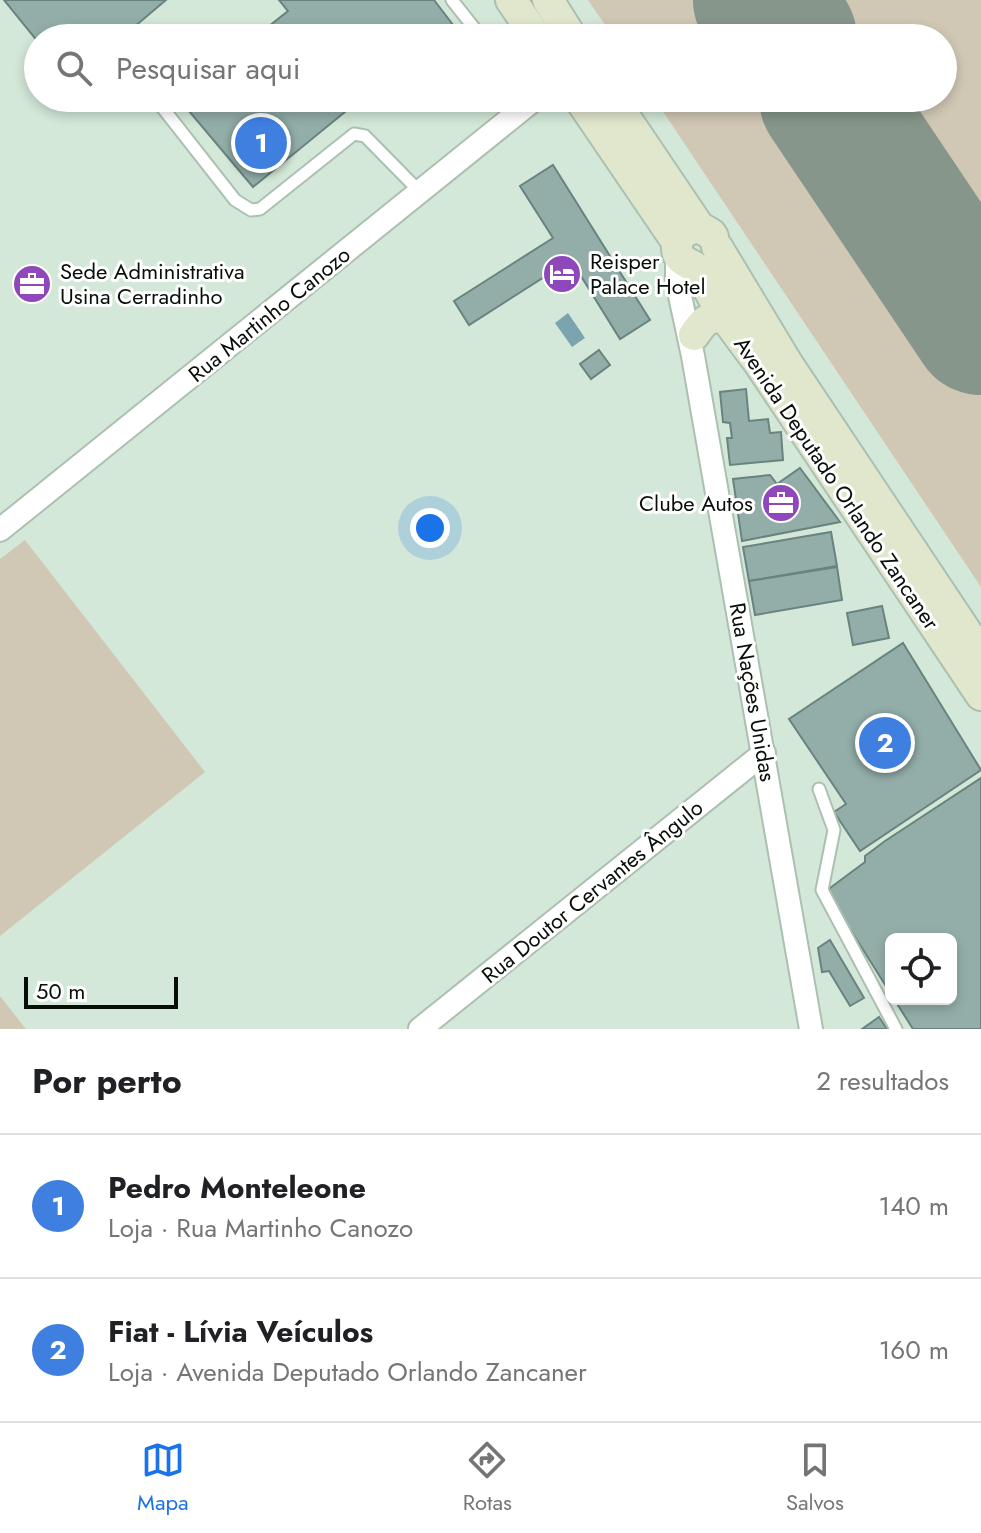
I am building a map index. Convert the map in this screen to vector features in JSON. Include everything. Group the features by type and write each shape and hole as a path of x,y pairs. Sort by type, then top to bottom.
{"main road":[{"path":"511,0 528,24"},
{"path":"550,24 553,21 551,4"},
{"path":"551,4 563,24"},
{"name":"Avenida Deputado Orlando Zancaner","path":"607,112 693,247 787,363 981,654"},
{"name":"Avenida Deputado Orlando Zancaner","path":"693,247 725,318 759,363 981,695"},
{"path":"694,345 705,319 715,316 725,318"}],"street":[{"name":"Rua Martinho Canozo","path":"0,530 517,112"},
{"name":"Rua Nações Unidas","path":"693,247 694,345 811,1029"},
{"name":"Rua Doutor Cervantes Ângulo","path":"420,1029 764,753"}],"lane":[{"path":"452,0 471,24"},
{"path":"166,112 235,200 251,210 260,209 354,134 365,136 420,192"},
{"path":"819,789 834,830 822,890 896,1029"}],"shaded area":[{"path":"588,0 717,0 733,24 604,24"},
{"path":"806,0 981,0 981,263 880,112 957,112 957,24 822,24"},
{"path":"663,112 792,112 981,393 981,587"},
{"path":"25,540 205,772 0,936 0,559"},
{"path":"0,996 26,1029 0,1029"}],"water":[{"path":"568,313 585,338 572,347 555,323"}],"building":[{"path":"4,0 166,0 138,24 24,25"},
{"path":"279,0 434,0 452,24 272,24 288,11"},
{"path":"190,112 345,112 253,187"},
{"path":"553,165 650,320 620,339 571,260 469,325 454,301 553,238 520,186"},
{"path":"599,350 610,365 591,379 580,364"},
{"path":"746,389 749,421 768,419 770,433 781,432 783,460 730,465 727,438 732,438 730,423 723,422 720,392"},
{"name":"Clube Autos","path":"800,468 840,522 742,541 733,479 770,475 777,484"},
{"path":"831,532 837,566 749,581 743,547"},
{"path":"837,567 842,600 755,615 749,581"},
{"path":"882,606 889,638 853,645 847,613"},
{"path":"903,643 981,770 860,851 834,812 846,804 789,719"},
{"path":"981,778 981,1029 913,1029 898,1005 957,1005 957,933 885,933 885,984 826,891 865,862 865,856"},
{"path":"830,940 864,998 850,1006 829,971 822,972 818,948"},
{"path":"879,1017 887,1029 862,1029"}],"runway":[{"path":"762,0 778,24"},
{"path":"837,112 981,326"}],"place":[{"name":"Pedro Monteleone","path":"261,143"},
{"name":"Reisper Palace Hotel","path":"562,274"},
{"name":"Sede Administrativa Usina Cerradinho","path":"32,284"},
{"name":"Clube Autos","path":"781,503"},
{"name":"Fiat - Lívia Veículos","path":"885,743"}]}
